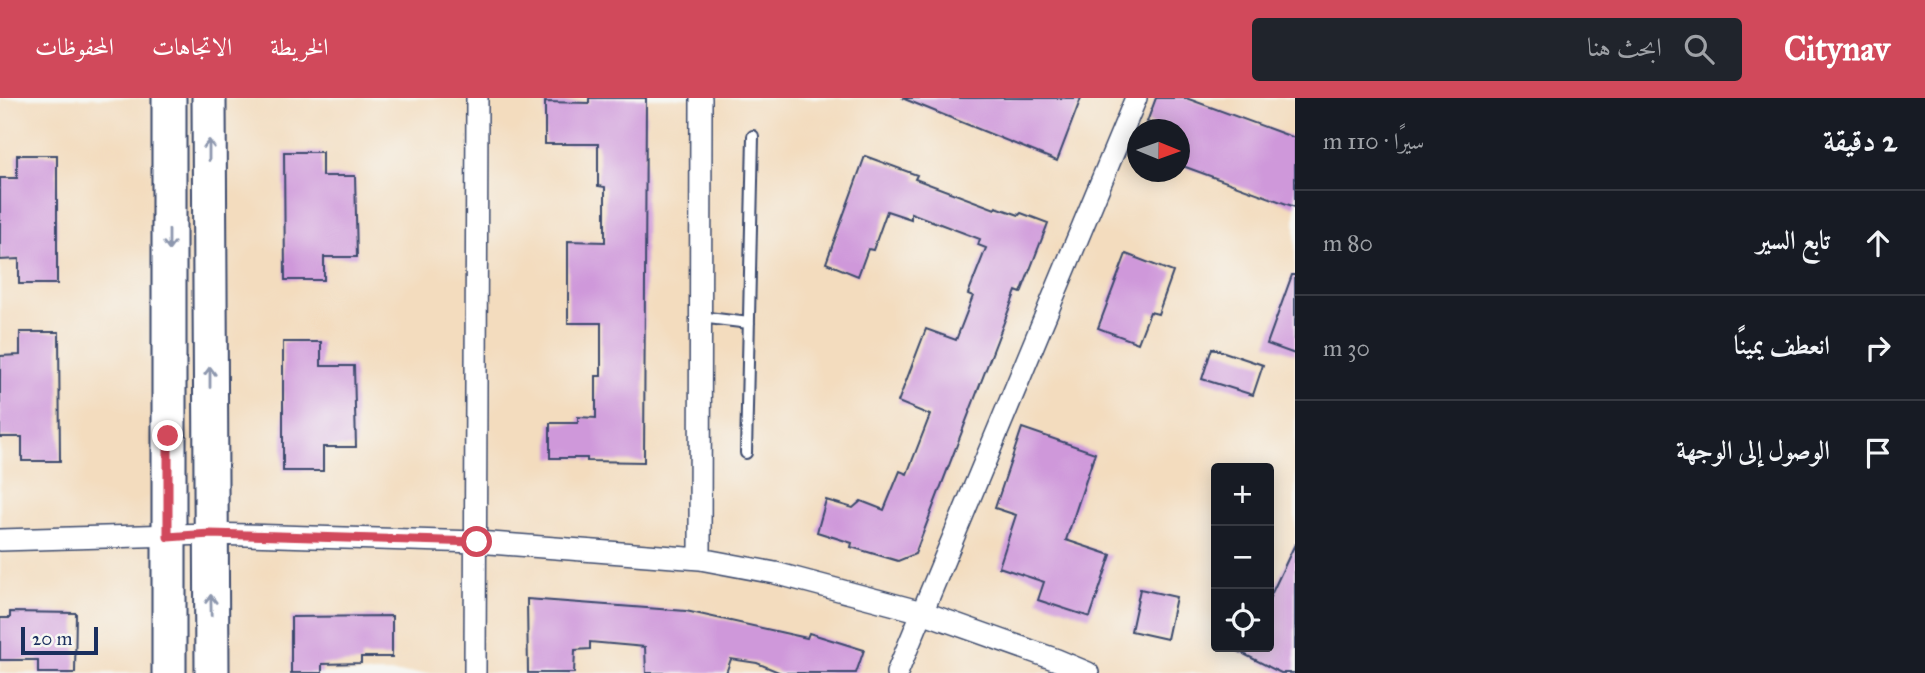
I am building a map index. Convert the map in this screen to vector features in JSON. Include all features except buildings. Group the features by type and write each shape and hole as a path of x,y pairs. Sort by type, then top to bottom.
{"main road":[{"path":"169,98 169,673"},
{"path":"209,98 212,673"}],"street":[{"path":"475,673 477,98"},
{"path":"700,559 701,98"},
{"path":"898,673 1136,98"},
{"path":"0,540 210,534 477,542 700,559 775,572 922,612 1088,673"}],"lane":[{"path":"746,453 753,136"},
{"path":"700,317 749,323"}],"route":[{"path":"168,436 168,537 210,534 477,542"}]}
